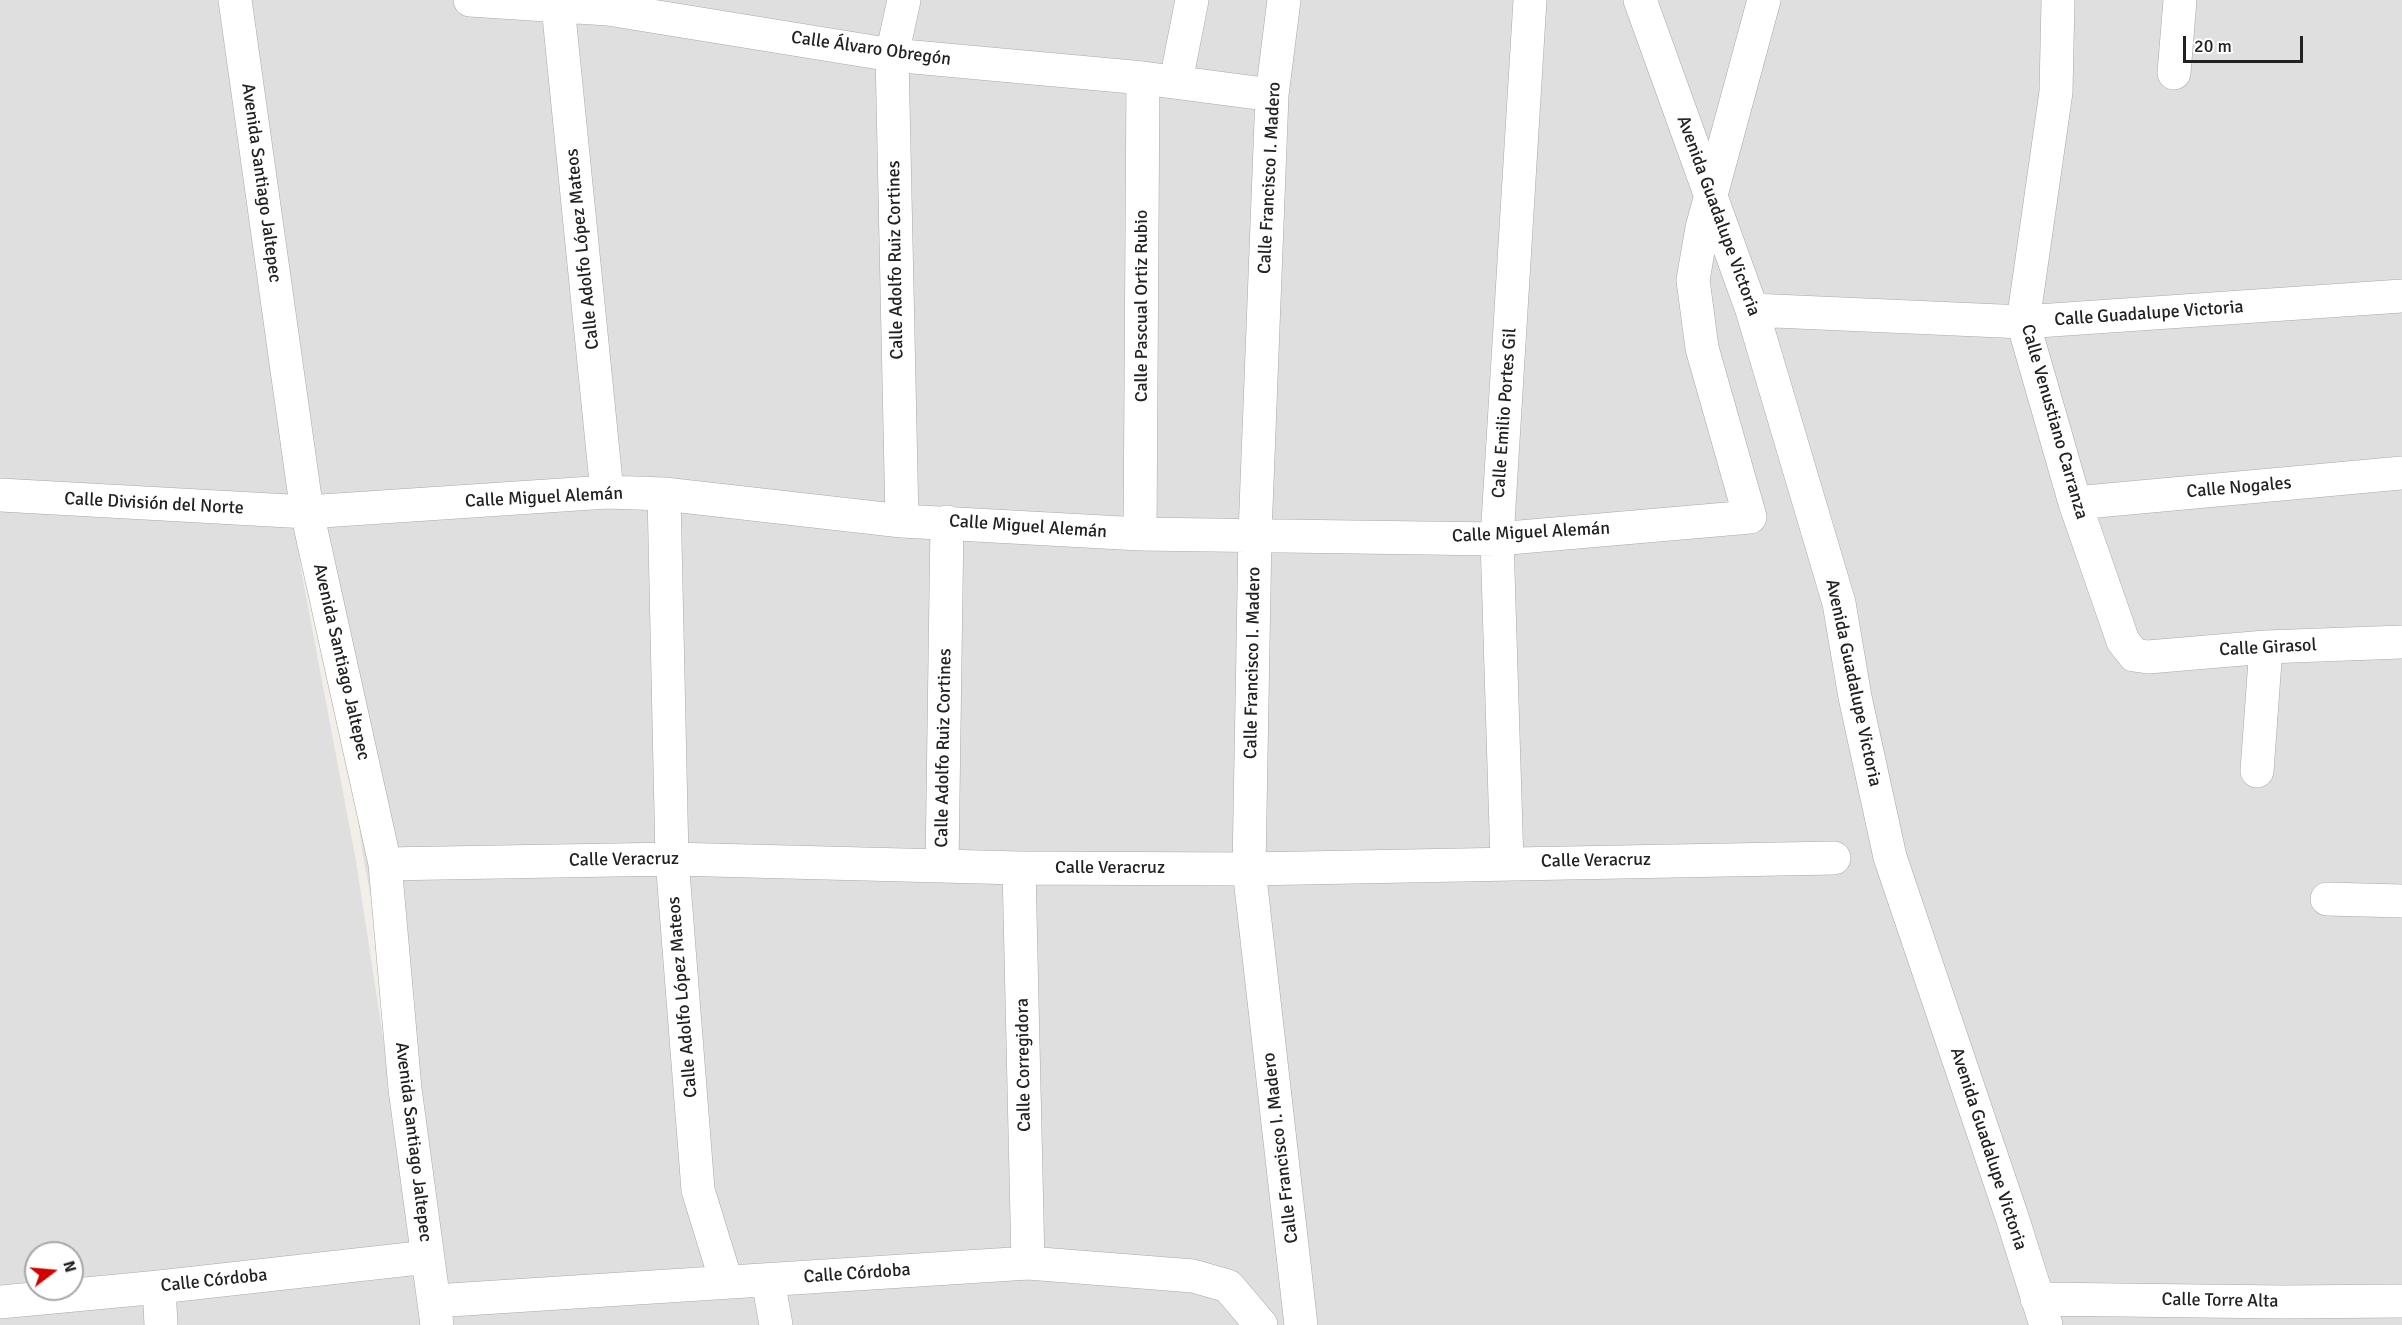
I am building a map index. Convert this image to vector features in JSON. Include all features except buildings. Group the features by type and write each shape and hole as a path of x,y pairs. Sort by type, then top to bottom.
{"street":[{"name":"Avenida Santiago Jaltepec","path":"235,0 307,512 385,864 405,1089 435,1313"},
{"name":"Calle Álvaro Obregón","path":"473,0 558,6 610,5 892,55 1176,81 1272,95"},
{"name":"Calle Adolfo Ruiz Cortines","path":"902,521 892,55 904,0"},
{"path":"1176,81 1192,0"},
{"name":"Calle Francisco I. Madero","path":"1284,0 1272,95 1256,534 1249,869 1301,1325"},
{"name":"Calle Emilio Portes Gil","path":"1507,863 1497,539 1530,0"},
{"name":"Avenida Guadalupe Victoria","path":"1640,0 1752,310 1839,603 1855,697 1890,857 2042,1312"},
{"path":"1711,195 1764,0"},
{"name":"Calle Venustiano Carranza","path":"2058,0 2056,92 2023,322 2075,503 2122,641 2133,655"},
{"path":"2174,73 2180,0"},
{"name":"Calle Adolfo López Mateos","path":"558,6 607,492"},
{"name":"Calle Pascual Ortiz Rubio","path":"1140,534 1143,78"},
{"name":"Calle Miguel Alemán","path":"307,512 607,492 664,494 902,521 1140,534 1497,539 1750,517 1702,348 1693,280 1702,228 1711,195"},
{"name":"Calle Guadalupe Victoria","path":"1752,310 2023,322 2402,296"},
{"name":"Calle Nogales","path":"2075,503 2402,473"},
{"name":"Calle Adolfo López Mateos","path":"664,494 672,859 698,1190 726,1281"},
{"name":"Calle División del Norte","path":"0,495 307,512"},
{"name":"Calle Adolfo Ruiz Cortines","path":"942,866 947,522"},
{"name":"Calle Girasol","path":"2133,655 2148,657 2266,647 2402,642"},
{"path":"2257,771 2266,647"},
{"name":"Calle Veracruz","path":"385,864 672,859 942,866 1249,869 1834,858"},
{"name":"Calle Corregidora","path":"1019,867 1028,1263"},
{"path":"2327,899 2402,901"},
{"name":"Calle Córdoba","path":"0,1302 428,1257"},
{"name":"Calle Córdoba","path":"435,1313 726,1281 1028,1263 1193,1276 1228,1286 1261,1325"},
{"path":"768,1280 776,1325"},
{"path":"159,1287 161,1325"},
{"name":"Calle Torre Alta","path":"2042,1312 2282,1302 2402,1301"}],"shaded area":[{"path":"0,0 218,0 302,575 356,861 427,1325 0,1325"},
{"path":"245,0 2402,0 2402,1325 452,1325 363,856"}]}
